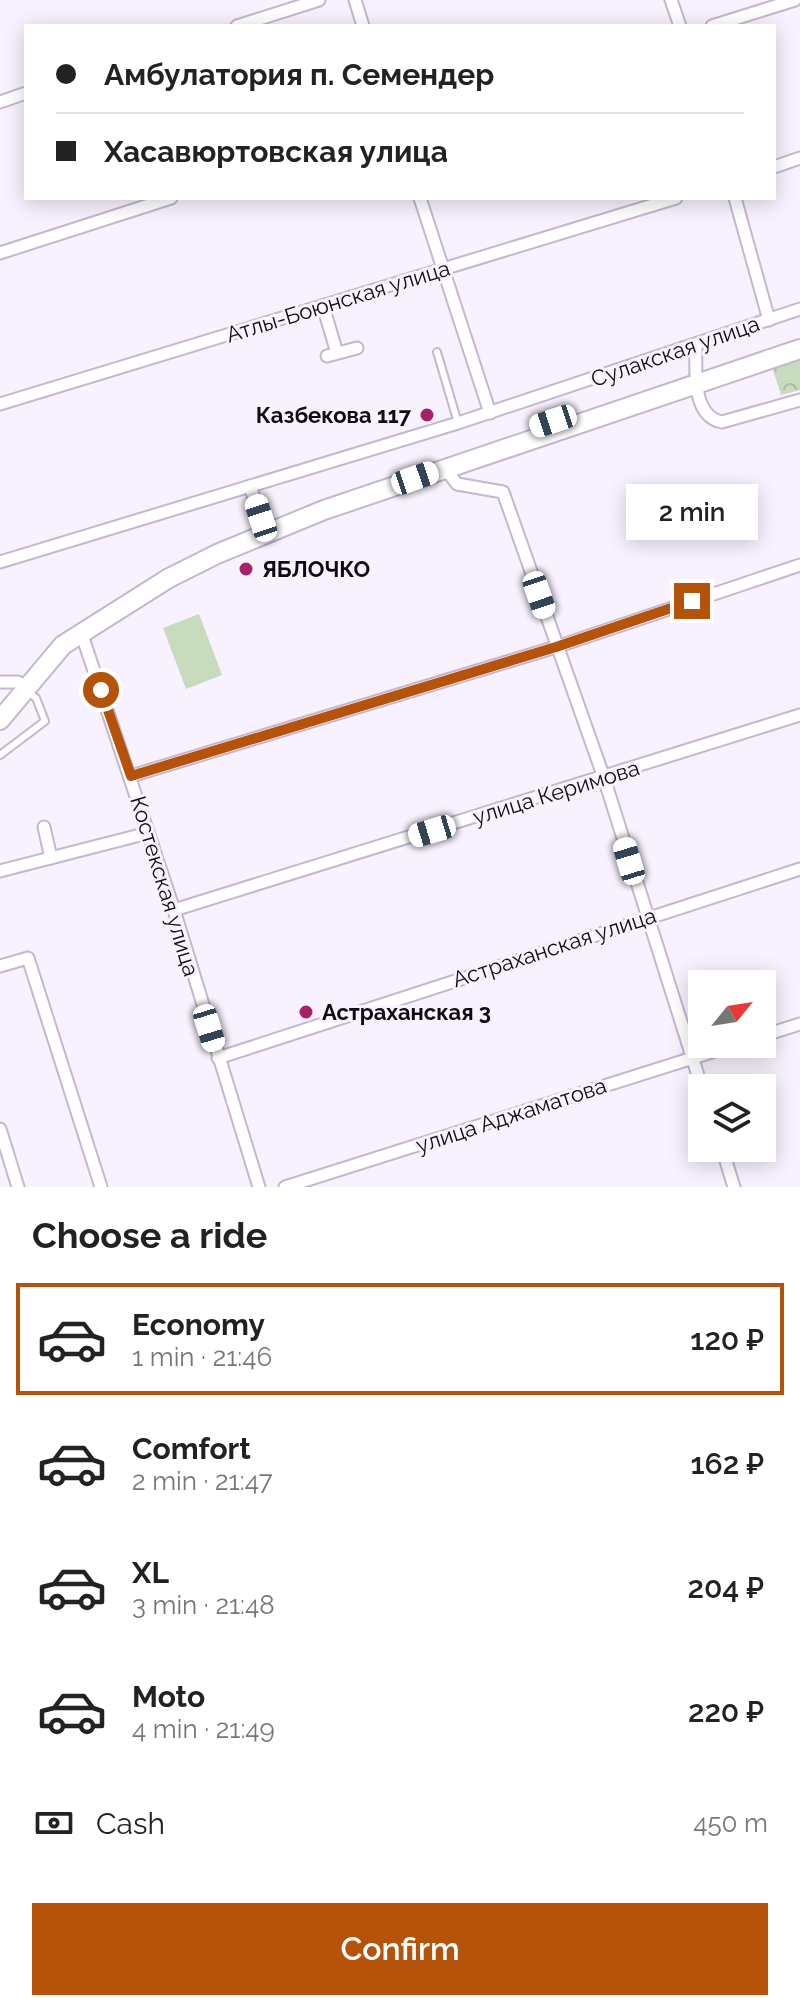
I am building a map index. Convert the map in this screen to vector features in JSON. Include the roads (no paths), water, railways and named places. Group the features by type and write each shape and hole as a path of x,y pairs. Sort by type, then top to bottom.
{"highway":[{"path":"0,720 14,684 81,632 169,578 217,554 324,510 800,341"},
{"path":"0,704 14,684 58,638 120,596 212,546 346,491 696,379 800,349"}],"street":[{"path":"243,24 319,0"},
{"path":"355,0 362,24"},
{"path":"671,0 679,24"},
{"path":"718,24 795,0"},
{"path":"0,102 24,94"},
{"path":"776,166 800,158"},
{"path":"0,253 165,200"},
{"path":"421,200 490,413"},
{"name":"Атлы-Боюнская улица","path":"0,404 670,200"},
{"path":"736,200 769,320"},
{"path":"323,306 332,354 357,348"},
{"name":"Сулакская улица","path":"0,562 490,413 800,309"},
{"path":"696,344 696,379 705,411 718,422 800,400"},
{"path":"445,468 457,484 503,492 604,778 688,1046"},
{"path":"250,486 261,518"},
{"path":"131,776 556,647 800,565"},
{"name":"Костекская улица","path":"81,632 174,910 259,1187"},
{"name":"улица Керимова","path":"174,910 800,715"},
{"path":"44,827 51,858"},
{"path":"0,871 148,833"},
{"name":"Астраханская улица","path":"218,1058 800,869"},
{"path":"0,966 28,958 101,1187"},
{"path":"776,1032 800,1024"},
{"path":"692,1058 697,1074"},
{"name":"улица Аджаматова","path":"285,1187 692,1058"},
{"path":"0,1129 18,1187"},
{"path":"726,1162 734,1187"}],"lane":[{"path":"437,352 458,423"},
{"path":"0,755 45,721 36,698 14,684"}],"place":[{"name":"Казбекова 117","path":"427,415"},
{"name":"ЯБЛОЧКО","path":"246,569"},
{"name":"Астраханская 3","path":"306,1012"}]}
